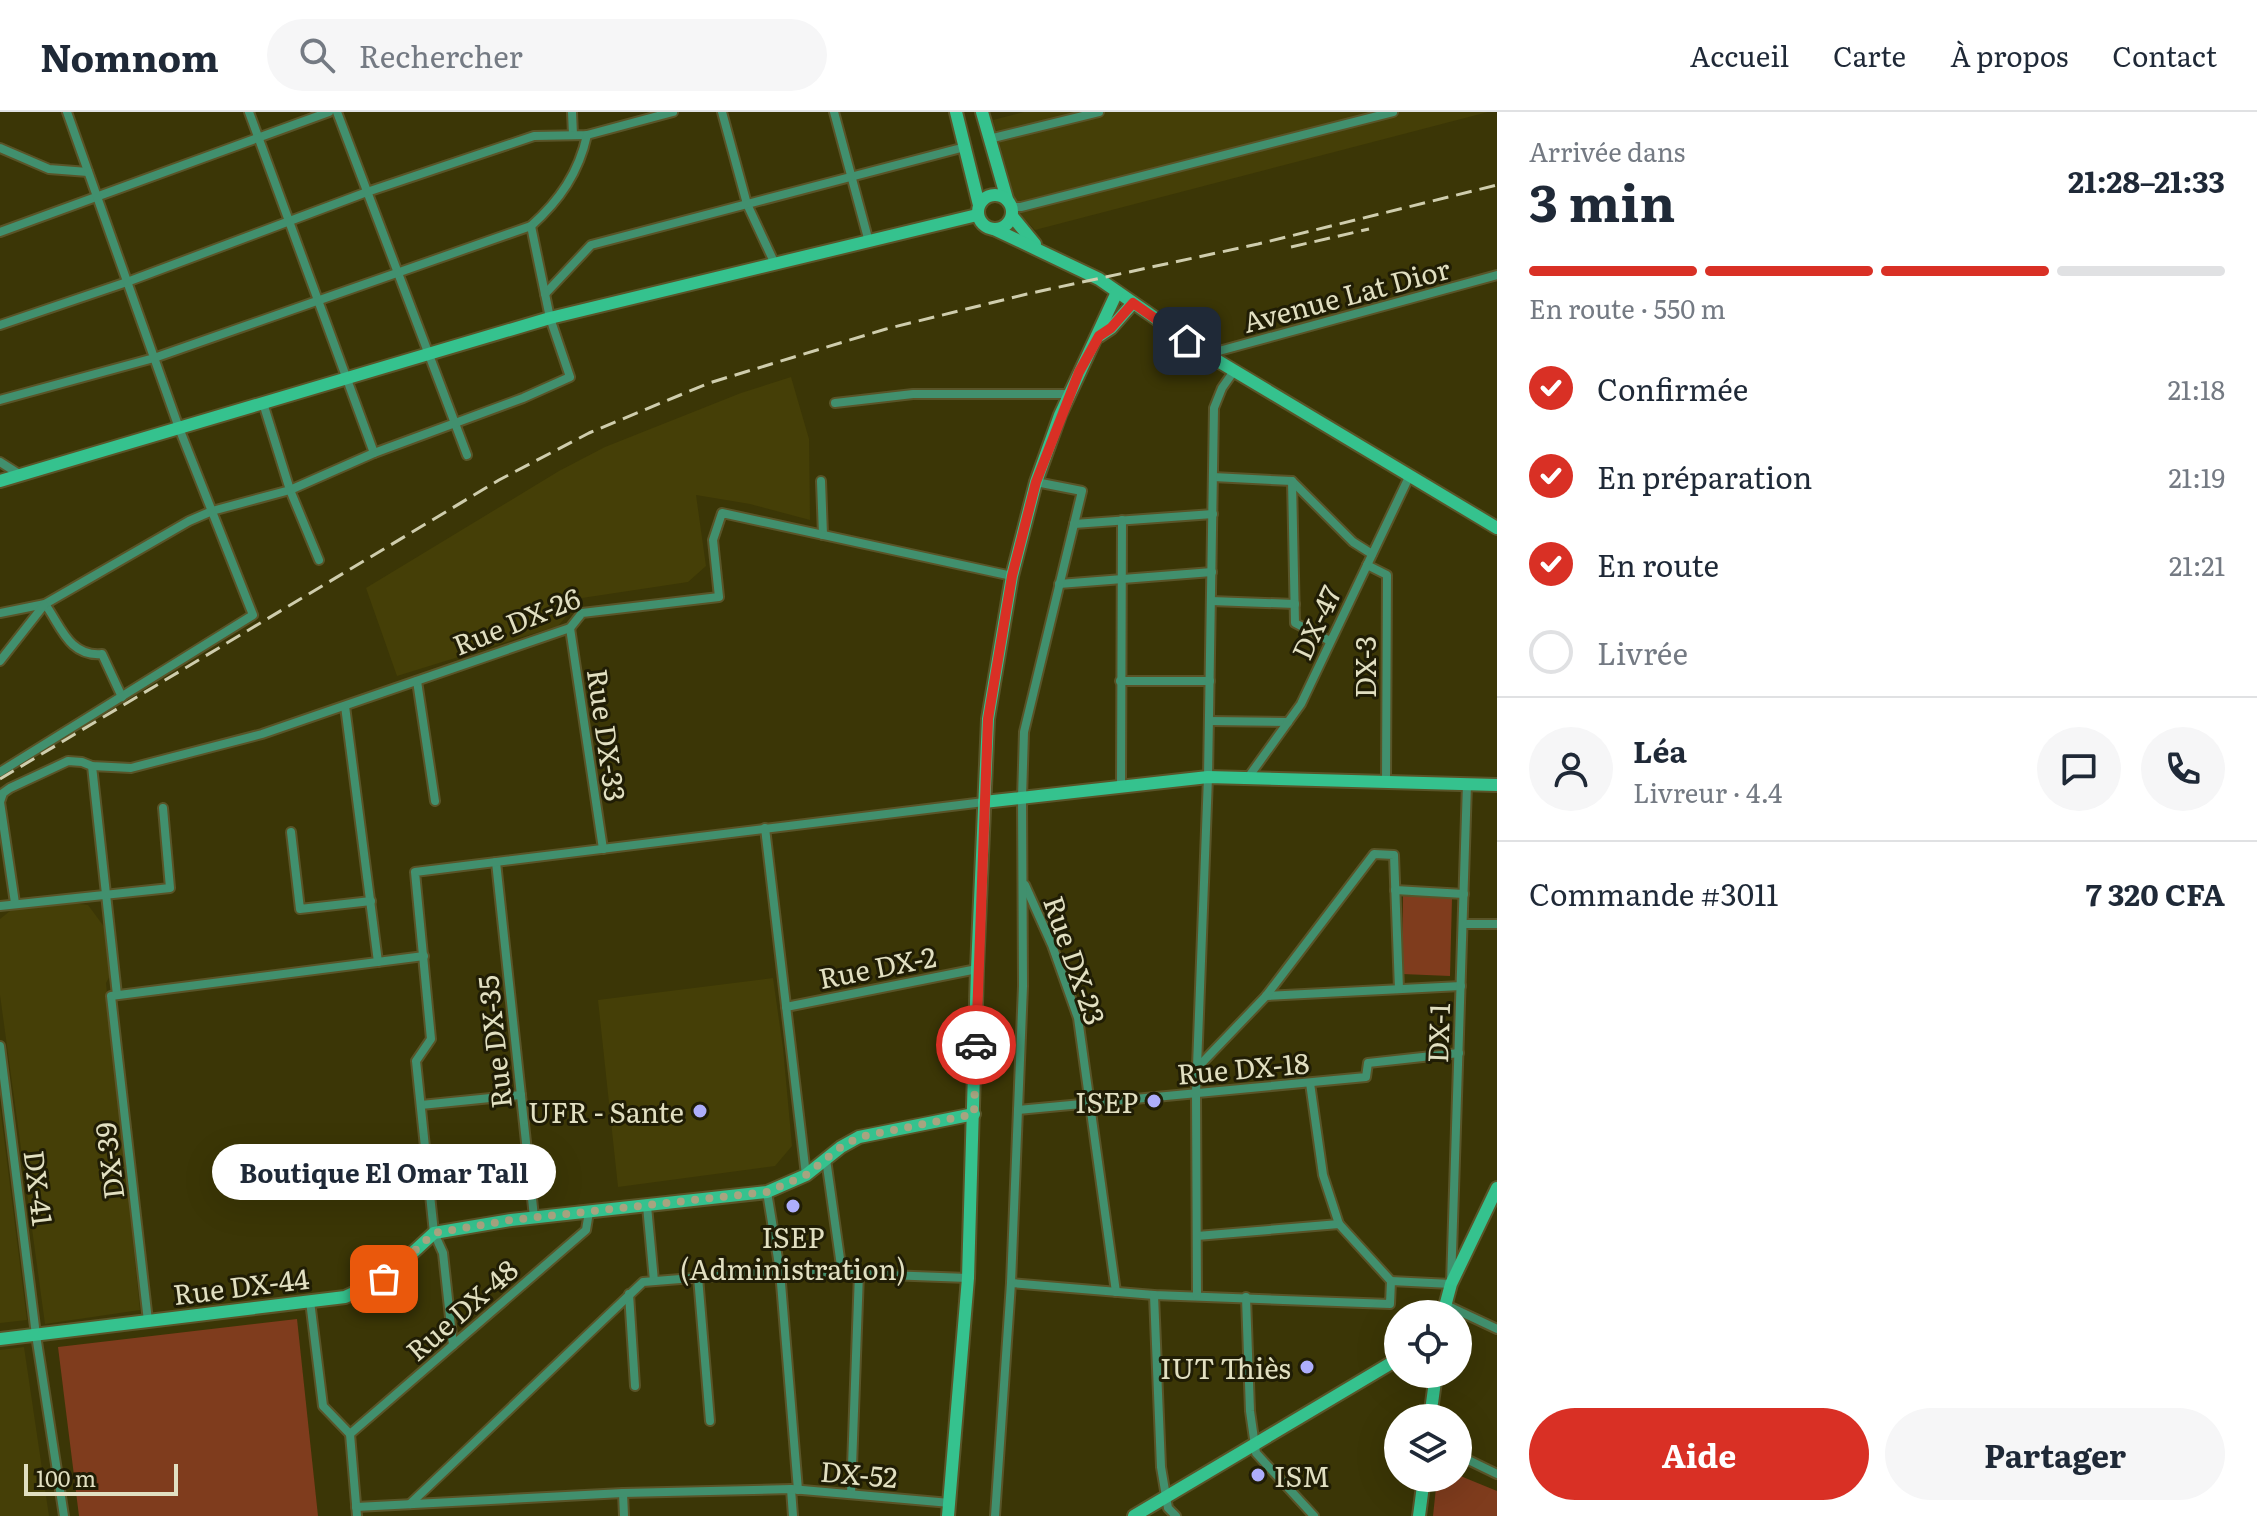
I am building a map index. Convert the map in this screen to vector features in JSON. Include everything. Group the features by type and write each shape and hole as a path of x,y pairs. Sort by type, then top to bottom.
{"street":[{"path":"0,772 253,615 179,428 67,112"},
{"path":"249,112 374,453"},
{"path":"0,232 329,112"},
{"path":"337,112 467,455"},
{"path":"572,112 573,135"},
{"path":"0,325 127,282 367,192 534,136 587,135 673,112"},
{"path":"722,112 747,204 775,264"},
{"path":"834,112 869,242"},
{"path":"956,112 983,225 1099,279 1207,355 1497,528"},
{"path":"982,112 1010,207 1040,249"},
{"path":"989,139 1099,112"},
{"path":"0,481 550,318 869,242 978,210 991,195 1010,207 1021,207 1393,112"},
{"path":"0,400 154,358 531,226 553,206 582,159 587,135"},
{"path":"545,294 591,245 965,147"},
{"path":"0,148 49,169 88,172"},
{"path":"994,229 1007,224 1010,207"},
{"path":"0,613 45,604 189,521 212,511 290,490 374,453 570,377 550,318 531,226"},
{"name":"Avenue Lat Dior","path":"1207,355 1497,275"},
{"path":"949,1510 968,1278 988,719 1012,576 1036,482 1060,415 1117,292"},
{"path":"1099,336 1111,328 1133,303"},
{"path":"1197,1296 1196,1093 1208,777 1214,408 1222,388 1234,371"},
{"path":"835,403 913,394 1071,394"},
{"path":"263,403 290,490 319,560"},
{"path":"0,462 20,475"},
{"path":"1213,477 1292,481 1353,542 1372,554"},
{"name":"DX-47","path":"1247,779 1301,704 1409,477"},
{"path":"821,481 823,535 1012,576"},
{"path":"1292,481 1295,623 1330,641"},
{"path":"995,1516 1011,1283 1023,986 1024,732 1082,491 1036,482"},
{"name":"Rue DX-26","path":"2,793 68,761 120,768 149,764 262,734 570,628 582,613 719,597 713,540 722,513 823,535"},
{"path":"1074,524 1213,514"},
{"path":"1121,787 1122,520"},
{"name":"DX-3","path":"1367,565 1387,575 1386,782"},
{"path":"1059,584 1212,572"},
{"path":"1211,601 1295,604"},
{"path":"0,661 45,604"},
{"path":"45,604 72,646 87,653 102,654 122,697"},
{"name":"Rue DX-33","path":"570,628 603,849"},
{"path":"417,681 435,801"},
{"path":"1120,681 1210,681"},
{"path":"345,706 378,962"},
{"path":"1209,721 1288,722"},
{"name":"DX-39","path":"92,766 148,1321"},
{"path":"453,1345 443,1253 434,1233 416,1061 431,1039 415,872 1208,777 1497,785"},
{"name":"DX-1","path":"1451,1284 1467,784"},
{"path":"2,793 0,802 15,903"},
{"path":"0,906 170,888 163,808"},
{"path":"765,828 806,1175"},
{"path":"291,832 300,909 371,901"},
{"path":"1198,1068 1266,996 1374,854 1394,855 1399,989"},
{"name":"Rue DX-35","path":"496,862 534,1217"},
{"name":"Rue DX-23","path":"1023,880 1052,945 1078,1018 1116,1292"},
{"path":"1395,890 1464,894"},
{"path":"1463,924 1497,924"},
{"path":"114,996 424,956"},
{"name":"Rue DX-2","path":"786,1007 977,969"},
{"path":"1266,996 1461,986"},
{"name":"DX-41","path":"0,1046 36,1335 64,1516"},
{"name":"Rue DX-18","path":"1018,1110 1366,1077 1368,1063 1459,1053"},
{"path":"1310,1083 1323,1175 1339,1224 1391,1281 1451,1284"},
{"path":"421,1105 521,1095"},
{"path":"434,1233 534,1217 767,1192 806,1175 859,1137 974,1114"},
{"path":"826,1159 842,1273"},
{"path":"1446,1300 1497,1188"},
{"path":"310,1301 323,1406 350,1434 356,1512 410,1504 623,1493 795,1489 780,1271 767,1192"},
{"path":"647,1206 654,1281"},
{"name":"Rue DX-48","path":"350,1434 586,1230 589,1212"},
{"path":"1197,1236 1339,1224"},
{"name":"Rue DX-44","path":"0,1339 345,1297 384,1279 434,1233"},
{"path":"410,1504 643,1282 780,1271 968,1278"},
{"path":"851,1494 859,1273"},
{"path":"698,1277 710,1421"},
{"path":"1011,1283 1154,1295 1390,1304 1391,1281"},
{"path":"629,1294 635,1386"},
{"path":"1154,1295 1161,1467 1168,1508 1176,1516"},
{"path":"1246,1297 1250,1411 1256,1453 1314,1516"},
{"path":"1472,1320 1497,1329"},
{"path":"1134,1516 1384,1367"},
{"path":"1472,1462 1497,1474"},
{"name":"DX-52","path":"793,1516 795,1489 851,1494 949,1510"},
{"path":"1419,1516 1422,1492"},
{"path":"623,1493 624,1516"}],"shaded area":[{"path":"1024,112 1488,112 1035,230 1019,213 993,120"},
{"path":"791,377 809,439 810,520 750,504 696,495 706,566 688,582 582,598 558,626 397,676 366,588 559,471 605,447 741,393"},
{"path":"1403,896 1452,898 1450,976 1402,974"},
{"path":"65,902 88,905 108,932 112,972 106,983 140,1310 45,1324 0,995 0,919 15,907"},
{"name":"UFR - Sante","path":"773,978 792,1146 775,1166 618,1187 598,1000"},
{"path":"0,1106 27,1320 0,1323"},
{"path":"297,1319 318,1516 79,1516 58,1347"},
{"path":"24,1347 49,1516 0,1516 0,1350"},
{"path":"1472,1481 1497,1491 1497,1516 1433,1516 1436,1492 1472,1492"}],"railway":[{"path":"0,779 499,480 589,433 709,383 886,329 1027,294 1258,244 1497,185"},
{"path":"1291,247 1369,229"}],"way so far":[{"path":"384,1279 434,1233 511,1220 767,1192 806,1175 859,1137 974,1114 976,1045"}],"place":[{"name":"ISEP","path":"1154,1101"},
{"name":"UFR - Sante","path":"700,1111"},
{"name":"ISEP (Administration)","path":"793,1206"},
{"name":"Boutique El Omar Tall","path":"384,1279"},
{"name":"IUT Thiès","path":"1307,1367"},
{"name":"ISM","path":"1258,1475"}],"route":[{"path":"976,1045 988,719 1012,576 1036,482 1079,372 1099,336 1111,328 1133,303 1187,341"}]}
